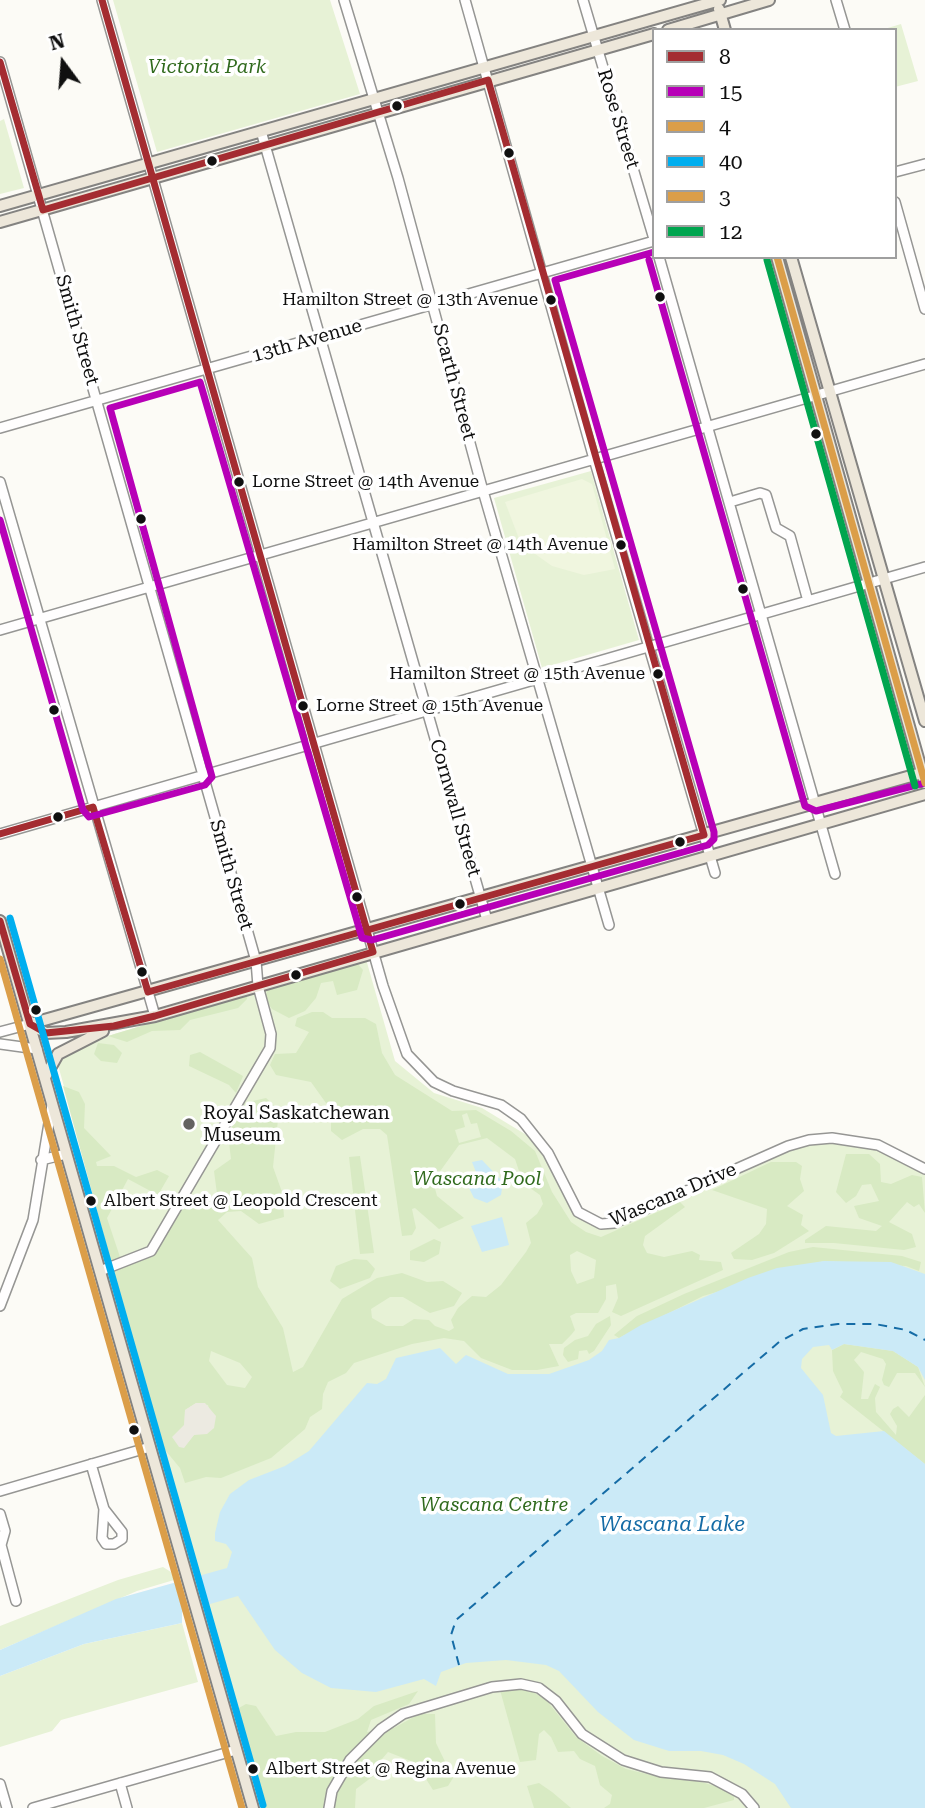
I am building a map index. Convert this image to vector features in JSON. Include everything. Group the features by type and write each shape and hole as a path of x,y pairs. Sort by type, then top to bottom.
{"main road":[{"path":"0,206 704,2 717,0 724,28"},
{"path":"675,28 769,0"},
{"path":"704,2 710,28"},
{"path":"0,222 652,35"},
{"path":"30,1024 704,835 814,801 924,776 778,259"},
{"path":"792,259 925,721"},
{"path":"30,1024 46,1033 114,1026 155,1016 925,794"},
{"path":"0,921 253,1808"},
{"path":"45,1077 58,1054 114,1026"}],"street":[{"name":"Wascana Drive","path":"102,0 369,930 373,952 398,1035 407,1054 434,1082 453,1091 501,1105 521,1119 548,1153 574,1206 590,1221 614,1223 788,1146 809,1140 832,1138 878,1145 925,1169"},
{"name":"Scarth Street","path":"344,0 379,112 483,491 609,925"},
{"path":"465,0 594,459 715,873"},
{"name":"Rose Street","path":"583,0 652,233"},
{"path":"836,0 844,28"},
{"name":"Smith Street","path":"0,62 256,961 258,986 271,1034 270,1048 151,1251 100,1271"},
{"name":"Cornwall Street","path":"261,131 487,920"},
{"path":"897,171 925,164"},
{"path":"897,209 925,309"},
{"name":"13th Avenue","path":"0,428 652,241"},
{"path":"660,259 835,874"},
{"path":"0,630 925,364"},
{"path":"0,482 155,1016"},
{"path":"730,502 760,493 766,495 776,528 790,536 808,601"},
{"path":"0,834 925,567"},
{"path":"0,1032 30,1024"},
{"path":"0,1044 37,1049"},
{"path":"0,1306 33,1220 52,1105"},
{"path":"41,1160 66,1154"},
{"path":"0,1490 91,1464 152,1451"},
{"path":"91,1464 104,1509"},
{"path":"0,1514 5,1531 1,1542 16,1601"},
{"path":"329,1808 332,1791 350,1760 381,1729 403,1714 479,1690 521,1684 538,1688 556,1701 582,1734 623,1760 662,1772 710,1777 742,1794 754,1808"},
{"path":"33,1808 236,1750"},
{"path":"120,1783 127,1808"},
{"path":"0,1784 7,1808"}],"green space":[{"name":"Victoria Park","path":"113,0 330,0 360,94 157,152"},
{"path":"901,24 918,81 897,86 897,28 888,28"},
{"path":"4,119 24,188 0,194 0,121"},
{"path":"591,471 639,640 542,668 494,498"},
{"path":"582,479 592,484 615,569 584,575 552,566 521,544 505,502"},
{"name":"Wascana Centre","path":"366,959 395,1061 434,1093 482,1108 553,1151 575,1200 583,1210 601,1221 615,1220 767,1151 832,1136 873,1139 925,1163 925,1808 264,1808 58,1065 64,1055 114,1034"},
{"path":"356,962 363,970 357,990 337,995 333,981 321,983 316,998 305,1011 289,1018 272,1009 265,999 268,988"},
{"path":"247,994 247,999 238,1008 190,1020 180,1030 152,1031 127,1042 108,1036"},
{"path":"312,1012 323,1012 332,1018 365,1018 376,1024 382,1053 395,1075 452,1111 476,1110 511,1131 535,1151 552,1192 571,1222 586,1232 601,1237 680,1202 685,1207 645,1236 643,1245 647,1253 664,1257 692,1251 700,1255 699,1260 721,1262 723,1270 621,1316 612,1312 618,1298 616,1284 606,1286 606,1299 598,1313 576,1313 570,1316 575,1330 562,1344 549,1344 559,1366 537,1370 512,1370 481,1358 464,1341 444,1338 412,1344 354,1363 346,1373 328,1382 323,1394 322,1409 310,1417 305,1429 271,1458 221,1478 206,1477 185,1483 180,1468 161,1445 63,1086 79,1092 85,1104 84,1128 111,1156 96,1162 97,1166 114,1166 136,1177 157,1170 169,1176 158,1195 128,1179 107,1218 123,1266 154,1253 179,1206 192,1199 205,1202 217,1194 214,1171 231,1159 228,1134 244,1103 266,1098 279,1110 273,1167 282,1192 284,1217 259,1224 241,1211 227,1212 218,1220 252,1258 258,1287 283,1328 293,1372 303,1367 342,1299 377,1278 402,1273 427,1282 443,1281 462,1293 454,1306 430,1313 403,1297 390,1297 371,1309 372,1318 386,1326 403,1326 414,1319 429,1320 435,1326 449,1331 454,1328 451,1320 458,1308 472,1296 486,1297 501,1285 526,1252 531,1243 526,1223 537,1214 543,1204 540,1195 523,1183 515,1159 487,1138 459,1145 433,1181 437,1196 464,1218 439,1229 415,1208 412,1209 416,1228 412,1235 402,1236 387,1135 380,1129 363,1129 342,1140 331,1131 331,1110 311,1082 276,1075 270,1065 275,1054 296,1053 309,1032 295,1026 297,1018","holes":["467,1113 471,1124 477,1123 481,1137 459,1143 455,1130 465,1127 462,1115","577,1251 596,1260 594,1278 577,1284 571,1271 570,1255","211,1351 240,1363 252,1377 245,1388 227,1385 209,1361","196,1403 208,1405 214,1428 194,1435 184,1447 185,1410"]},
{"path":"98,1043 114,1045 122,1053 117,1063 101,1061 94,1054"},
{"path":"200,1052 243,1076 236,1093 229,1085 189,1066 190,1055"},
{"path":"846,1154 869,1154 880,1164 881,1182 891,1184 912,1175 922,1177 925,1213 919,1204 914,1207 907,1202 889,1222 912,1234 916,1247 904,1250 805,1243 805,1240 826,1226 876,1231 882,1226 859,1218 854,1206 879,1201 871,1184 862,1185 856,1196 846,1203 836,1192"},
{"path":"360,1156 374,1253 360,1254 349,1157"},
{"path":"771,1162 796,1162 802,1166 800,1179 804,1191 787,1206 803,1215 801,1225 809,1231 774,1253 752,1260 734,1259 731,1253 759,1234 766,1224 767,1209 712,1190"},
{"path":"434,1239 441,1242 439,1254 424,1262 410,1260 410,1251"},
{"path":"813,1247 902,1256 921,1262 919,1271 906,1266 824,1261 703,1296 619,1338 614,1335 637,1316 684,1294 789,1252"},
{"path":"354,1259 367,1260 375,1269 370,1278 340,1289 330,1281 336,1266"},
{"path":"610,1316 611,1325 594,1351 589,1354 587,1350 579,1351 578,1359 568,1362 563,1355 564,1348 575,1340 588,1336 596,1324"},
{"path":"844,1344 893,1351 918,1367 925,1387 915,1373 897,1373 889,1387 884,1385 882,1380 886,1364 883,1359 861,1352 854,1360 864,1372 861,1399 868,1399 875,1384 880,1387 875,1398 876,1412 896,1435 897,1426 890,1414 893,1409 898,1406 909,1417 925,1395 925,1464 840,1397 843,1392 833,1371 832,1350"},
{"path":"163,1567 171,1572 174,1580 137,1591 0,1650 0,1626 118,1580"},
{"path":"182,1623 198,1682 61,1720 52,1731 0,1747 0,1676 84,1644"},
{"path":"516,1688 533,1692 547,1701 576,1737 626,1769 659,1777 694,1780 722,1788 734,1795 734,1800 704,1808 604,1808 610,1804 612,1795 600,1785 595,1766 580,1759 574,1751 558,1752 551,1737 544,1730 539,1734 536,1760 520,1762 500,1690"},
{"path":"418,1691 409,1704 371,1720 367,1732 394,1728 419,1714 435,1714 436,1743 453,1778 448,1786 433,1790 416,1763 388,1752 376,1766 376,1774 356,1789 355,1808 264,1808 237,1709 246,1704 256,1706 276,1736 296,1732 325,1732 358,1719 374,1706"},
{"path":"539,1783 571,1808 534,1808 527,1786"}],"shaded area":[{"path":"196,1403 205,1403 216,1416 214,1428 207,1434 194,1435 184,1448 179,1447 172,1437 184,1425 185,1410"}],"water":[{"path":"482,1160 503,1182 501,1195 487,1203 474,1198 469,1188 471,1178 476,1172 472,1162"},
{"path":"502,1217 509,1245 482,1252 471,1226"},
{"name":"Wascana Lake","path":"824,1261 891,1262 925,1274 925,1380 918,1367 893,1351 844,1344 832,1350 829,1345 813,1347 802,1359 801,1368 823,1395 831,1433 836,1436 884,1431 925,1464 925,1808 791,1808 775,1784 744,1764 723,1755 701,1751 669,1751 634,1740 598,1712 559,1671 546,1665 506,1660 466,1663 441,1672 436,1686 424,1679 376,1692 331,1688 302,1673 275,1650 238,1596 182,1612 182,1623 84,1644 0,1676 0,1650 116,1599 227,1568 232,1552 226,1544 215,1541 215,1533 220,1512 230,1494 249,1480 285,1466 309,1451 367,1383 377,1384 386,1379 396,1358 440,1348 456,1364 466,1355 508,1374 549,1374 589,1360 602,1351 609,1340 619,1338 641,1325 748,1278 777,1268"}],"pier":[{"path":"198,1573 208,1608 186,1614 185,1619 173,1577 176,1580"}],"ferry route":[{"path":"459,1665 451,1635 456,1620 779,1342 803,1329 838,1324 875,1324 906,1330 925,1340"}],"transit line":[{"name":"8","path":"0,921 30,1024 46,1033 114,1026 155,1016 373,952 102,0"},
{"name":"8","path":"0,62 43,210 488,80 704,835 148,992 93,807 0,834"},
{"name":"15","path":"0,520 83,810 89,817 205,785 212,777 110,408 200,382 362,938 372,940 708,845 714,839 714,832 555,280 652,253"},
{"name":"3","path":"778,259 925,783"},
{"name":"15","path":"649,260 805,806 816,811 925,783"},
{"name":"12","path":"767,260 915,786"},
{"name":"40","path":"10,918 263,1805"},
{"name":"4","path":"0,959 242,1808"}],"place":[{"name":"Hamilton Street @ 13th Avenue","path":"551,300"},
{"name":"Lorne Street @ 14th Avenue","path":"239,482"},
{"name":"Hamilton Street @ 14th Avenue","path":"621,545"},
{"name":"Hamilton Street @ 15th Avenue","path":"658,674"},
{"name":"Lorne Street @ 15th Avenue","path":"303,706"},
{"name":"Royal Saskatchewan Museum","path":"189,1124"},
{"name":"Albert Street @ Leopold Crescent","path":"91,1201"},
{"name":"Albert Street @ Regina Avenue","path":"253,1769"}],"park label":[{"name":"Wascana Pool","path":"477,1179"}]}
